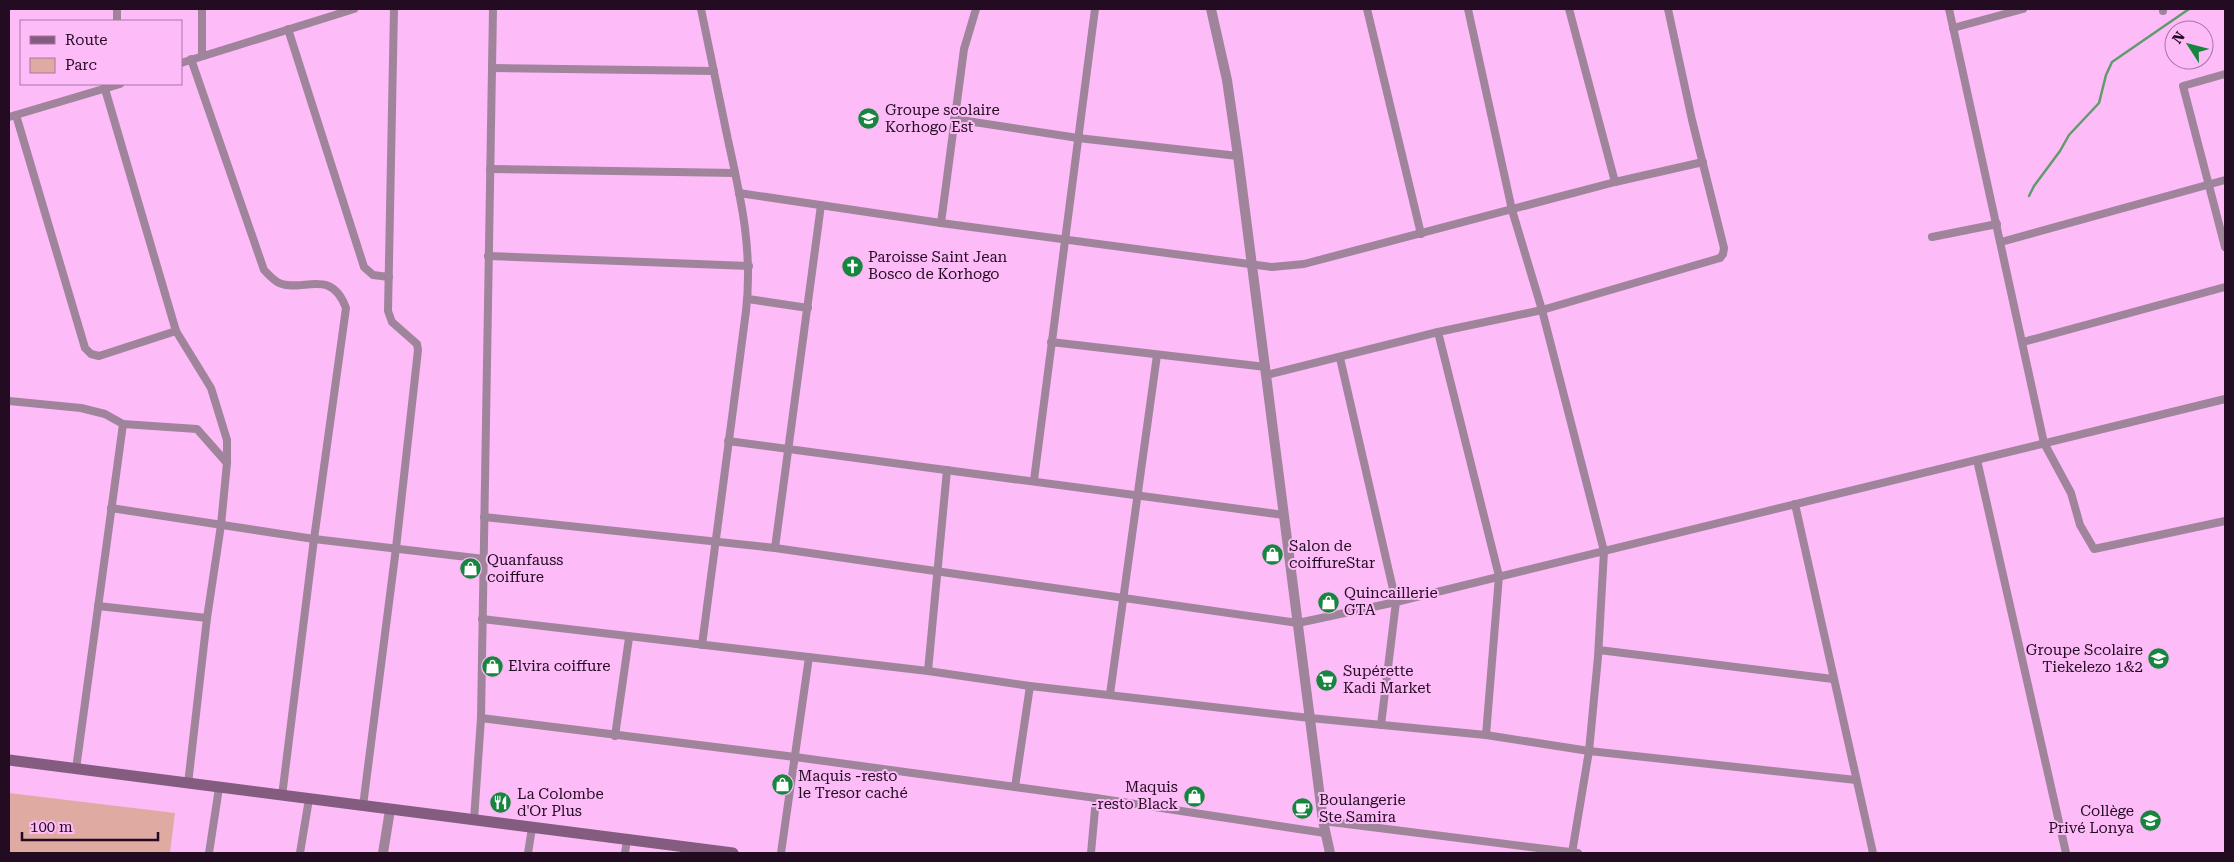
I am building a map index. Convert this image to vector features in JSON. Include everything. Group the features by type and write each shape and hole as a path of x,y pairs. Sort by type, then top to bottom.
{"main road":[{"path":"9,760 627,840 687,850 733,853"}],"street":[{"path":"202,9 202,56"},
{"path":"182,63 354,9"},
{"path":"364,806 418,350 417,344 392,322 388,311 394,9"},
{"path":"474,820 481,718 493,9"},
{"path":"701,9 739,193 750,266 748,299 702,645"},
{"path":"941,223 964,49 976,9"},
{"path":"1034,480 1095,9"},
{"path":"1212,9 1227,80 1238,156 1323,821 1330,853"},
{"path":"1367,9 1421,234"},
{"path":"1323,821 1574,853 1589,751 1599,650 1604,551 1542,310 1512,210 1468,9"},
{"path":"1569,9 1615,182"},
{"path":"1052,342 1266,371 1340,358 1438,332 1542,310 1720,258 1724,248 1668,9"},
{"path":"1948,9 1954,28 2044,443 2071,493 2080,525 2094,549 2225,521"},
{"path":"1954,28 2022,9"},
{"path":"288,29 364,267 373,275 390,277"},
{"path":"191,59 264,270 281,284 324,285 334,290 343,298 346,308 314,539 282,796"},
{"path":"492,68 714,71"},
{"path":"2225,74 2184,86 2225,247"},
{"path":"115,85 12,116 85,348 91,354 99,356 176,331"},
{"path":"104,89 176,331 211,388 227,440 227,463 221,525 207,618 188,784"},
{"path":"954,119 1078,138 1238,156"},
{"path":"739,193 941,223 1252,266 1272,267 1304,264 1615,182 1703,162"},
{"path":"490,169 735,173"},
{"path":"2001,242 2225,180"},
{"path":"775,548 790,448 821,205"},
{"path":"1932,237 1997,224"},
{"path":"488,256 750,266"},
{"path":"2023,342 2225,287"},
{"path":"748,299 808,308"},
{"path":"1438,332 1499,576 1486,735"},
{"path":"1110,694 1157,355"},
{"path":"1340,358 1396,602 1380,725"},
{"path":"484,517 775,548 1298,622 1396,602 2225,399"},
{"path":"9,401 81,408 105,414 123,424 197,429 227,463"},
{"path":"76,769 123,424"},
{"path":"728,441 1284,514"},
{"path":"1977,460 2066,853"},
{"path":"928,671 947,470"},
{"path":"1795,504 1873,853"},
{"path":"111,508 314,539 484,559"},
{"path":"98,606 207,618"},
{"path":"482,620 928,671 1030,686 1310,718 1486,735 1589,751 1856,780"},
{"path":"615,736 629,638"},
{"path":"1599,650 1833,678"},
{"path":"781,853 809,657"},
{"path":"1015,787 1030,686"},
{"path":"481,718 615,736 795,756 1096,798 1325,833"},
{"path":"209,853 219,788"},
{"path":"1091,853 1096,798"},
{"path":"300,853 309,799"},
{"path":"383,853 390,810"},
{"path":"528,853 532,828"},
{"path":"625,853 627,840"}],"green space":[{"path":"9,793 175,813 170,853 9,853"}],"waterway":[{"path":"2029,196 2069,135 2099,103 2106,75 2112,62 2189,9"}],"place":[{"name":"Groupe scolaire Korhogo Est","path":"869,119"},
{"name":"Paroisse Saint Jean Bosco de Korhogo","path":"852,266"},
{"name":"Salon de coiffureStar","path":"1273,555"},
{"name":"Quanfauss coiffure","path":"471,569"},
{"name":"Quincaillerie GTA","path":"1328,602"},
{"name":"Groupe Scolaire Tiekelezo 1&2","path":"2159,659"},
{"name":"Elvira coiffure","path":"492,666"},
{"name":"Supérette Kadi Market","path":"1327,680"},
{"name":"Maquis -resto le Tresor caché","path":"782,785"},
{"name":"Maquis -resto Black","path":"1194,796"},
{"name":"La Colombe d'Or Plus","path":"501,803"},
{"name":"Boulangerie Ste Samira","path":"1303,809"},
{"name":"Collège Privé Lonya","path":"2150,820"}]}
